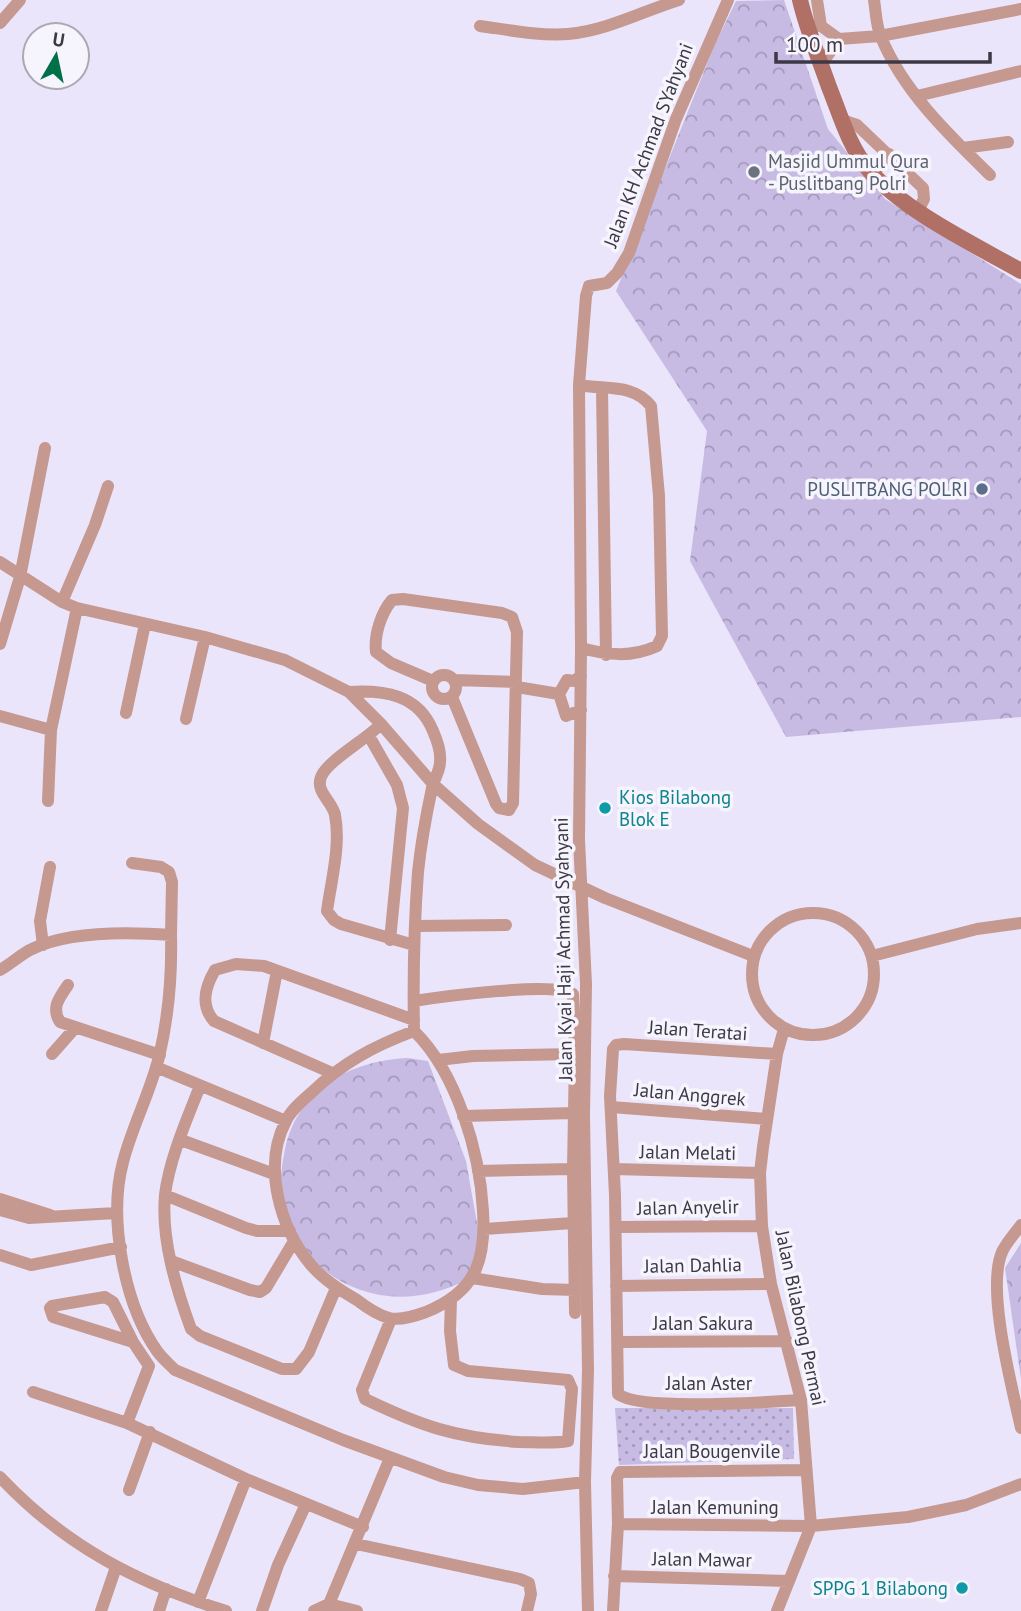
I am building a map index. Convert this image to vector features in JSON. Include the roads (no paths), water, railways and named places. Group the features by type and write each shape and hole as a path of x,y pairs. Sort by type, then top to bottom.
{"main road":[{"path":"800,0 814,25 821,65 842,120 857,153 873,174 918,211 1021,271"}],"street":[{"path":"0,23 20,0"},
{"path":"480,26 544,34 569,34 597,28 679,0"},
{"name":"Jalan KH Achmad SYahyani","path":"589,286 607,282 617,273 629,253 676,119 728,0"},
{"path":"817,0 814,25 839,39 880,36 1021,9"},
{"path":"874,0 880,36 906,82 943,129 990,175"},
{"path":"821,65 839,39"},
{"path":"917,96 1021,71"},
{"path":"842,120 857,125 923,188 924,198 918,211"},
{"path":"962,148 1008,142"},
{"path":"873,174 889,154"},
{"name":"Jalan Kyai Haji Achmad Syahyani","path":"588,1611 584,1482 588,1377 584,1115 586,984 580,886 582,648 579,386 589,286"},
{"path":"579,386 630,390 643,396 651,406 659,496 662,636 657,646 647,651 625,655 606,655 582,648"},
{"path":"602,389 606,655"},
{"path":"0,644 20,577 46,448"},
{"path":"62,602 96,525 108,486"},
{"path":"0,562 20,577 77,608 205,637 285,660 349,692 433,784 478,824 535,865 654,919 753,956"},
{"path":"433,686 376,652 377,634 387,606 392,600 403,599 502,613 512,617 517,632 513,803 509,810 499,808 496,804 452,698"},
{"path":"48,801 51,730 77,608"},
{"path":"126,713 145,624"},
{"path":"186,719 205,637"},
{"path":"410,702 433,686 441,675 454,680 516,685 559,694"},
{"path":"581,676 574,681 566,680 559,694 566,716 581,710"},
{"path":"433,686 434,695 442,700 452,698 457,689 454,680"},
{"path":"349,692 369,691 402,696 433,730 440,759 423,830 414,946 414,1026"},
{"path":"0,716 51,730"},
{"path":"381,724 327,767 321,776 320,786 335,812 337,839 327,911 341,924 414,946"},
{"path":"369,736 397,785 403,808 390,940"},
{"path":"131,863 161,867 169,872 172,881 169,979 158,1061 123,1161 117,1186 116,1213 128,1283 140,1321 158,1353 176,1370 390,1458 444,1477 478,1485 523,1489 584,1482"},
{"path":"43,945 40,921 50,867"},
{"path":"802,913 824,913 845,921 862,936 872,956 875,979 868,1003 853,1021 832,1033 808,1036 784,1029 767,1016 756,998 751,977 753,956 764,936 781,921 802,913"},
{"path":"872,956 977,929 1021,923"},
{"path":"415,926 506,925"},
{"path":"0,970 31,949 43,945 102,935 171,936"},
{"path":"332,1073 214,1021 205,1008 205,993 215,970 225,965 251,963 414,1026 438,1060 463,1116 478,1171 484,1229 480,1261 465,1288 451,1300 411,1317 391,1319 336,1288 311,1265 292,1236 277,1195 274,1174 275,1155 286,1121 300,1104 332,1073 414,1026"},
{"path":"263,1043 277,971"},
{"path":"68,985 55,1007 55,1014 60,1022 158,1061 200,1086 286,1121"},
{"path":"414,1001 480,993 569,991 574,998 575,1313"},
{"path":"51,1054 75,1028"},
{"name":"Jalan Bilabong Permai","path":"778,1611 811,1526 801,1399 771,1284 762,1226 760,1173 777,1055 784,1029"},
{"name":"Jalan Teratai","path":"611,1107 612,1054 616,1045 777,1055"},
{"path":"438,1060 473,1056 575,1054"},
{"path":"200,1086 180,1140 165,1195 166,1233 171,1261 193,1331 282,1369 296,1369 303,1363 336,1288"},
{"path":"611,1107 619,1342"},
{"name":"Jalan Anggrek","path":"611,1107 767,1119"},
{"path":"463,1116 574,1114"},
{"path":"180,1140 274,1174"},
{"path":"478,1171 573,1169"},
{"name":"Jalan Melati","path":"615,1169 760,1173"},
{"path":"165,1195 257,1231 292,1236"},
{"path":"0,1199 57,1217"},
{"path":"0,1210 29,1218 116,1213"},
{"path":"484,1229 573,1223"},
{"name":"Jalan Anyelir","path":"616,1227 762,1226"},
{"path":"1021,1226 1002,1252 996,1286 1005,1357 1021,1428"},
{"path":"171,1261 260,1292 266,1288 292,1236"},
{"path":"0,1255 31,1265 121,1247"},
{"path":"472,1278 542,1289 575,1290"},
{"name":"Jalan Dahlia","path":"616,1286 771,1284"},
{"path":"127,1423 149,1366 133,1342 113,1302 105,1297 50,1308 53,1317 133,1342"},
{"path":"391,1319 362,1390 365,1398 441,1432 514,1441 568,1441 572,1389 568,1380 468,1371 454,1365 450,1331 451,1300"},
{"path":"125,1325 140,1321"},
{"name":"Jalan Sakura","path":"619,1342 787,1341"},
{"name":"Jalan Aster","path":"619,1342 618,1394 631,1400 666,1403 801,1399"},
{"path":"33,1392 150,1432 246,1479 363,1527"},
{"path":"129,1490 150,1432"},
{"path":"329,1604 390,1458"},
{"name":"Jalan Bougenvile","path":"618,1524 617,1478 620,1472 805,1470"},
{"path":"0,1477 66,1536 95,1556 166,1589 226,1611"},
{"path":"198,1602 246,1479"},
{"name":"Jalan Kemuning","path":"618,1524 811,1526 920,1515 966,1505 1021,1484"},
{"path":"262,1611 278,1565 306,1504"},
{"path":"613,1611 618,1524"},
{"path":"356,1544 520,1579 529,1583 531,1594 527,1611"},
{"path":"101,1611 116,1567"},
{"name":"Jalan Mawar","path":"614,1576 788,1581"},
{"path":"159,1611 166,1589"},
{"path":"314,1611 329,1604 357,1611"}],"place":[{"name":"Masjid Ummul Qura - Puslitbang Polri","path":"754,172"},
{"name":"PUSLITBANG POLRI","path":"982,489"},
{"name":"Kios Bilabong Blok E","path":"605,808"},
{"name":"SPPG 1 Bilabong","path":"962,1588"}]}
